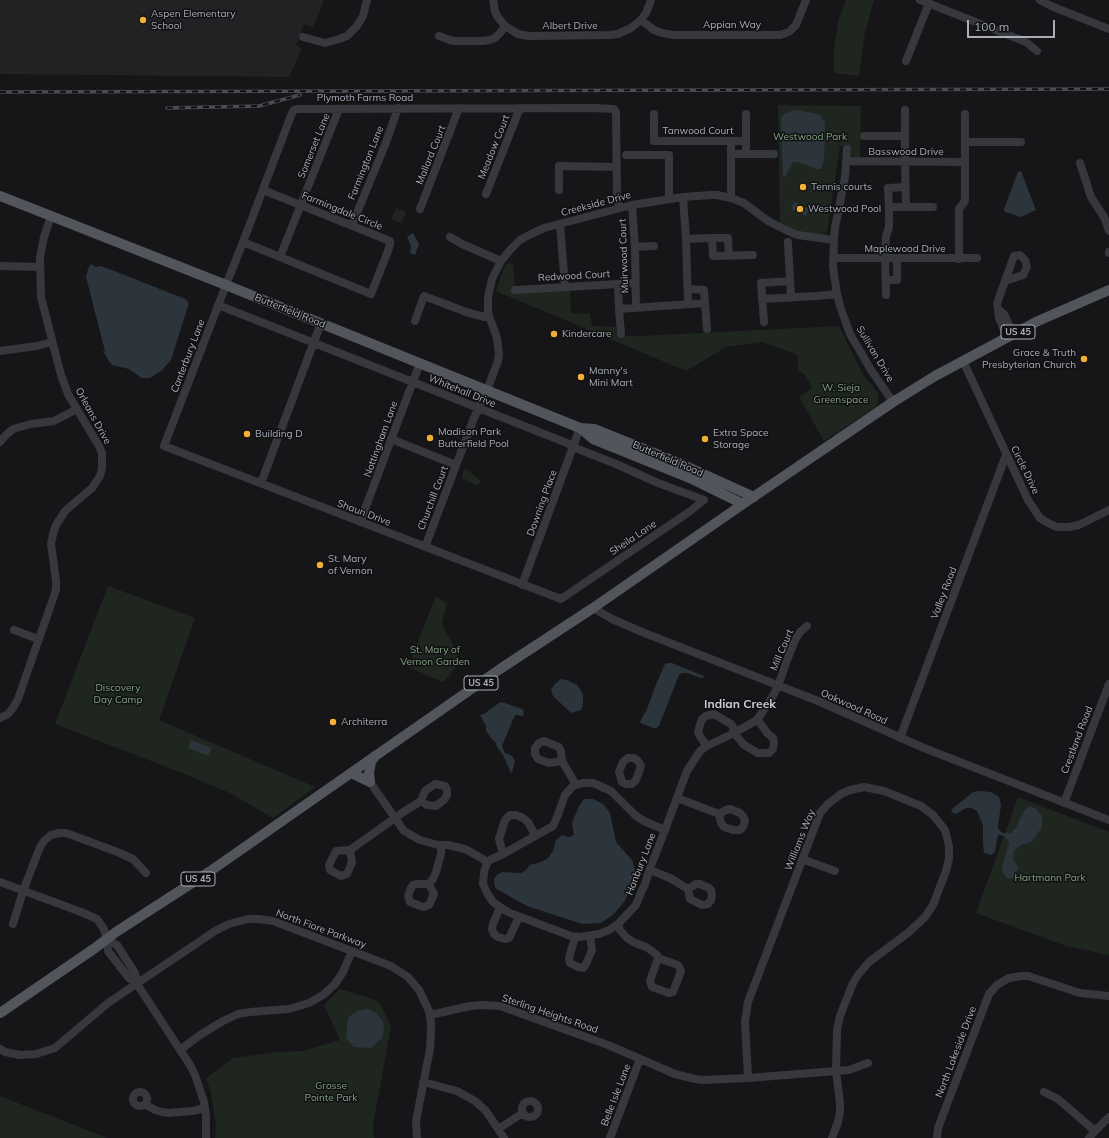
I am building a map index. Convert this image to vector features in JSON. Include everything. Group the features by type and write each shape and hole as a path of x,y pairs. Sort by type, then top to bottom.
{"main road":[{"name":"Butterfield Road","path":"0,196 226,285 580,428 593,439 684,476 743,504"},
{"name":"US 45","path":"0,1013 107,940 116,932 209,872 500,669 593,608 893,402 929,379 963,362 1010,335 1041,319 1109,290"},
{"name":"Butterfield Road","path":"580,428 594,429 679,463 754,497"},
{"path":"370,782 369,773 371,762 375,756"},
{"path":"351,773 370,782"}],"street":[{"path":"303,37 325,43 339,40 347,36 357,26 363,16 367,0"},
{"path":"439,36 454,41 483,41 495,38 505,26 497,16 493,0"},
{"name":"Albert Drive","path":"505,26 518,34 528,36 610,35 623,32 641,20 652,0"},
{"name":"Appian Way","path":"641,20 654,30 674,35 780,35 789,32 796,25 806,0"},
{"path":"920,0 1026,42 1036,51"},
{"path":"1040,0 1051,6 1109,29"},
{"path":"906,62 929,3"},
{"name":"Plymoth Farms Road","path":"226,285 292,112 298,108 614,109 616,110 617,167"},
{"name":"Somerset Lane","path":"280,257 339,108"},
{"name":"Farmington Lane","path":"352,225 385,145 398,108"},
{"name":"Mallard Court","path":"420,209 459,108"},
{"name":"Meadow Court","path":"486,194 520,108"},
{"path":"905,110 906,206"},
{"name":"Tanwood Court","path":"654,114 654,141 746,141"},
{"path":"746,114 746,154"},
{"path":"959,259 959,209 965,201 964,114"},
{"path":"864,136 905,136"},
{"path":"654,141 654,154"},
{"path":"669,141 669,199"},
{"path":"731,142 731,198"},
{"path":"965,142 1021,142"},
{"name":"Sullivan Drive","path":"847,149 846,177 835,228 832,258 837,294 850,334 871,370 893,402"},
{"path":"731,154 774,154"},
{"path":"626,155 669,155"},
{"name":"Basswood Drive","path":"847,162 964,162"},
{"path":"1080,163 1091,197 1104,217 1109,230"},
{"path":"559,190 559,166 617,167 617,195 619,208"},
{"path":"886,295 886,236 889,227 888,188 905,187"},
{"name":"Farmingdale Circle","path":"243,242 371,294 388,251 390,241 263,190"},
{"name":"Creekside Drive","path":"487,390 497,367 499,356 497,338 489,316 488,297 492,279 501,261 510,250 526,237 544,228 632,205 683,197 717,195 744,203 768,221 798,235 834,240"},
{"path":"683,197 688,304"},
{"name":"Muirwood Court","path":"632,205 635,247 636,307"},
{"path":"889,207 933,207"},
{"name":"Orleans Drive","path":"0,718 8,714 18,699 56,590 51,544 56,525 65,511 92,488 100,476 102,468 102,453 99,446 68,394 61,375 40,297 40,257 44,237 51,216"},
{"path":"560,224 565,286"},
{"path":"450,237 462,244 501,261"},
{"path":"712,238 713,256 753,255"},
{"path":"686,239 728,238 729,256"},
{"path":"788,242 790,298"},
{"path":"635,247 654,246"},
{"name":"Maplewood Drive","path":"832,258 977,258"},
{"path":"886,280 897,280 897,259"},
{"path":"0,266 40,267"},
{"path":"764,322 761,283 790,281"},
{"path":"1005,281 997,304 999,318 1010,335"},
{"name":"Redwood Court","path":"515,290 635,283"},
{"path":"618,284 621,334"},
{"name":"Canterbury Lane","path":"168,435 226,285"},
{"path":"688,289 704,290 707,329"},
{"path":"762,299 837,294"},
{"path":"415,321 424,296 469,313 485,317 489,316"},
{"path":"619,309 705,303"},
{"name":"Whitehall Drive","path":"218,305 565,443 697,498"},
{"path":"261,483 321,323"},
{"path":"0,351 37,346 52,342"},
{"name":"Circle Drive","path":"963,362 1028,500 1040,518 1057,527 1069,528 1079,525 1109,510"},
{"name":"Nottingham Lane","path":"360,522 420,363"},
{"name":"Churchill Court","path":"425,547 478,408 487,390"},
{"path":"0,442 13,429 31,424 54,421 77,409"},
{"name":"Downing Place","path":"522,584 580,428"},
{"name":"Shaun Drive","path":"168,435 164,446 561,599 567,595"},
{"path":"391,440 456,465"},
{"name":"Valley Road","path":"900,738 1006,455"},
{"name":"Sheila Lane","path":"567,595 689,512 704,500 697,498"},
{"name":"Oakwood Road","path":"593,608 612,619 818,701 900,738 1109,820"},
{"name":"Mill Court","path":"778,686 795,640 800,632 807,626"},
{"path":"14,630 38,639"},
{"name":"Crestland Road","path":"1064,803 1109,684"},
{"name":"Hanbury Lane","path":"487,863 484,872 483,884 490,898 500,908 519,917 575,937 590,936 609,930 618,924 636,905 687,771 700,751 757,720 778,686"},
{"path":"707,746 698,732 702,719 706,716 714,714 731,724 734,733 744,745 758,752 769,753 773,749 773,738 757,720"},
{"path":"370,782 404,831 420,840 465,849 474,853 487,863 553,826 565,795 573,786 576,785 562,761"},
{"name":"Hanbury Lane","path":"576,785 593,782 611,792 636,816 665,830"},
{"path":"611,792 622,782"},
{"name":"Williams Way","path":"748,1078 745,1027 748,1002 820,813 840,794 850,790 864,788 884,791 921,806 934,815 942,825 948,838 949,859 946,871 933,905 925,917 909,932 869,962 853,983 840,1016 837,1030 836,1071 840,1112 832,1138"},
{"path":"677,798 719,814"},
{"path":"350,850 421,801"},
{"path":"503,854 500,839 504,823 510,815 516,814 524,818 535,835"},
{"path":"13,924 23,891 40,847 51,835 66,832 126,856 133,860 146,873"},
{"path":"430,884 436,872 442,845"},
{"path":"802,859 835,871"},
{"path":"650,871 670,878 688,889"},
{"path":"0,882 91,916 100,923 104,929 107,940 117,945 135,973 137,984 195,1075 205,1108 206,1138"},
{"path":"500,908 492,929 494,934 498,937 505,939 509,938 519,917"},
{"name":"North Fiore Parkway","path":"0,1049 5,1052 20,1055 36,1054 51,1050 108,1004 215,931 229,924 248,919 273,920 391,966 408,977 419,990 430,1015 432,1032 430,1050 416,1121 417,1138"},
{"path":"618,924 620,930 633,942 652,950 658,958 678,965 681,971 674,992 669,993 652,987 650,981 658,958"},
{"path":"575,937 569,958 570,963 583,968 592,950 590,936"},
{"path":"180,1050 200,1035 238,1014 289,1009 309,1004 323,995 334,984 343,972 352,950"},
{"name":"North Lakeside Drive","path":"937,1138 938,1128 989,994 997,985 1015,977 1028,976 1080,993 1109,996"},
{"name":"Sterling Heights Road","path":"430,1015 470,1006 500,1006 608,1045 675,1074 704,1080 849,1070 868,1063"},
{"name":"Belle Isle Lane","path":"610,1138 640,1059"},
{"path":"423,1082 448,1087 468,1096 486,1111 504,1138"},
{"path":"1044,1092 1058,1098 1094,1131"},
{"path":"145,1104 155,1110 169,1113 193,1111 205,1108"},
{"path":"498,1129 523,1113"},
{"path":"1089,1138 1094,1131 1109,1117"}],"shaded area":[{"path":"0,0 324,0 313,27 304,24 296,45 302,49 289,77 0,74"},
{"path":"794,110 820,115 825,122 824,160 821,169 798,162 793,162 785,177 783,175 781,118 784,114"},
{"path":"1021,171 1036,210 1021,217 1005,212 1004,209 1018,172"},
{"name":"Westwood Pool","path":"794,202 809,209 806,216 791,209"},
{"path":"413,233 419,244 415,255 410,253 411,246 407,237"},
{"path":"92,264 95,267 100,266 112,270 185,299 189,303 171,360 162,370 150,378 142,378 129,369 112,365 103,352 105,351 86,277 88,269"},
{"path":"672,663 706,677 701,678 687,673 682,673 679,675 659,726 653,728 640,722 647,709 665,664"},
{"path":"561,679 577,685 583,694 583,704 581,710 571,713 553,696 551,690"},
{"path":"502,702 524,711 523,716 516,715 514,717 502,746 505,753 512,756 515,761 511,773 496,743 486,731 486,726 480,715"},
{"path":"191,740 211,748 209,756 188,748"},
{"path":"973,792 991,792 999,797 1001,805 998,826 999,830 1003,833 1011,833 1015,829 1024,811 1029,806 1036,809 1042,816 1042,827 1031,842 1021,845 1014,850 1013,859 1018,867 1014,878 1007,878 1003,873 1002,867 1009,844 1008,840 1004,836 998,835 995,852 991,855 984,853 983,825 977,811 971,808 966,808 956,814 951,810"},
{"path":"584,799 593,799 603,804 610,813 616,842 632,860 635,870 629,892 624,902 614,914 601,923 582,924 527,906 495,888 494,879 498,874 502,872 521,873 530,865 548,858 553,851 556,840 562,835 569,837 574,835 572,823 579,806"},
{"path":"368,1009 376,1013 383,1021 384,1031 382,1038 371,1048 354,1047 346,1038 348,1018 357,1011"}],"green space":[{"path":"846,0 874,0 865,33 859,76 834,73 834,47 839,19"},
{"name":"Westwood Park","path":"778,105 861,106 860,159 855,158 851,154 851,147 840,146 827,231 823,235 805,234 780,226"},
{"path":"396,208 406,212 401,223 391,219"},
{"name":"W. Sieja Greenspace","path":"509,262 513,265 515,287 570,288 571,313 590,314 592,326 616,327 617,336 839,326 862,373 879,395 877,406 824,441 799,397 812,388 805,375 798,370 798,355 762,342 726,347 686,371 496,291 504,268"},
{"path":"465,468 481,481 478,486 461,478"},
{"name":"Discovery Day Camp","path":"108,586 195,618 159,720 315,787 273,818 230,793 55,724"},
{"name":"St. Mary of Vernon Garden","path":"436,596 447,603 442,624 458,654 454,670 443,682 408,667"},
{"name":"Hartmann Park","path":"1018,797 1109,832 1109,955 1066,946 976,913"},
{"name":"Grosse Pointe Park","path":"340,989 379,1002 391,1026 373,1126 374,1138 215,1138 216,1126 214,1112 211,1093 206,1078 233,1058 277,1052 303,1051 340,1040 324,1005"},
{"path":"0,1096 107,1138 0,1138"}],"railway":[{"path":"0,92 1109,89"},
{"path":"167,108 259,106 300,95"}],"place":[{"name":"Aspen Elementary School","path":"143,20"},
{"name":"Tennis courts","path":"803,187"},
{"name":"Westwood Pool","path":"800,209"},
{"name":"Kindercare","path":"554,334"},
{"name":"Grace & Truth Presbyterian Church","path":"1084,359"},
{"name":"Manny's Mini Mart","path":"581,377"},
{"name":"Building D","path":"247,434"},
{"name":"Madison Park Butterfield Pool","path":"430,438"},
{"name":"Extra Space Storage","path":"705,439"},
{"name":"St. Mary of Vernon","path":"320,565"},
{"name":"Architerra","path":"333,722"}],"district":[{"name":"Indian Creek","path":"740,704"}]}
